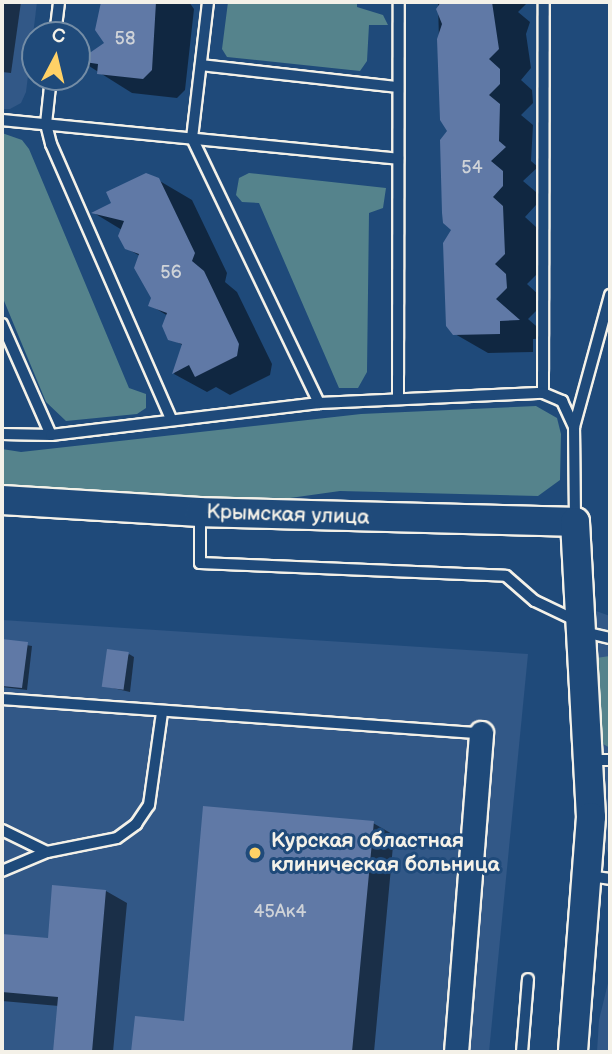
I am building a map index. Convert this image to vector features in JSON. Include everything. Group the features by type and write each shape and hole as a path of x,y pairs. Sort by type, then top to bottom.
{"street":[{"name":"Крымская улица","path":"2,500 200,512 575,522"},
{"path":"572,1052 599,877 599,760 592,631 575,522"},
{"path":"456,1052 481,733"}],"lane":[{"path":"57,21 59,2"},
{"path":"208,2 192,138 319,403"},
{"path":"398,399 399,2"},
{"path":"543,393 544,2"},
{"path":"201,65 398,87"},
{"path":"50,91 46,124 171,419"},
{"path":"2,120 398,159"},
{"path":"575,522 574,428 606,334 610,296"},
{"path":"2,324 51,435"},
{"path":"2,433 51,435 319,403 543,393 562,401 574,428"},
{"path":"200,512 200,563 506,576 535,601 592,631"},
{"path":"2,699 481,733"},
{"path":"2,871 47,852 117,838 136,824 149,805 155,779 162,712"},
{"path":"2,830 47,852"},
{"path":"522,1052 528,979"}],"shaded area":[{"path":"2,2 37,2 35,21 21,21 21,91 26,92 21,103 10,109 2,109"},
{"path":"596,611 610,616 610,857 602,841"},
{"name":"Курская областная клиническая больница","path":"2,620 528,654 489,1052 2,1052"},
{"path":"610,975 610,1052 597,1052 599,1020"}],"green space":[{"path":"228,2 357,2 357,7 383,15 388,25 369,25 367,61 360,71 227,57 222,49"},
{"path":"2,133 22,140 29,149 129,388 146,394 146,408 137,414 66,421 46,402 2,296"},
{"path":"249,173 386,188 383,208 369,213 367,372 358,388 339,388 259,203 242,202 236,195 239,178"},
{"path":"536,406 557,418 561,434 560,480 538,496 340,491 290,498 148,497 2,487 2,449 21,452 361,414"},
{"path":"610,656 610,748 598,741 596,658"}],"building":[{"path":"101,2 156,2 152,70 143,79 97,74 98,64 91,63 91,52 104,43 95,30"},
{"path":"441,2 492,2 499,49 489,59 500,69 500,84 489,95 500,104 499,141 506,147 491,161 503,171 503,186 493,197 503,206 505,254 495,264 506,274 507,288 496,299 520,320 500,321 500,334 453,335 446,326 443,243 451,230 443,223 442,213 440,140 447,131 440,120 437,39 442,24 436,9"},
{"path":"146,173 159,178 195,253 192,261 204,271 239,344 237,356 195,377 189,365 172,374 182,344 168,340 162,326 167,313 148,306 151,298 134,268 139,254 125,249 118,236 124,221 91,213 111,203 106,192"},
{"path":"2,639 28,642 22,688 2,686"},
{"path":"107,649 129,652 123,690 102,687"},
{"path":"203,806 374,821 352,1052 131,1052 135,1016 184,1021"},
{"path":"52,885 106,890 92,1052 53,1052 58,997 2,992 2,934 48,938"}],"place":[{"name":"Курская областная клиническая больница","path":"255,853"}]}
